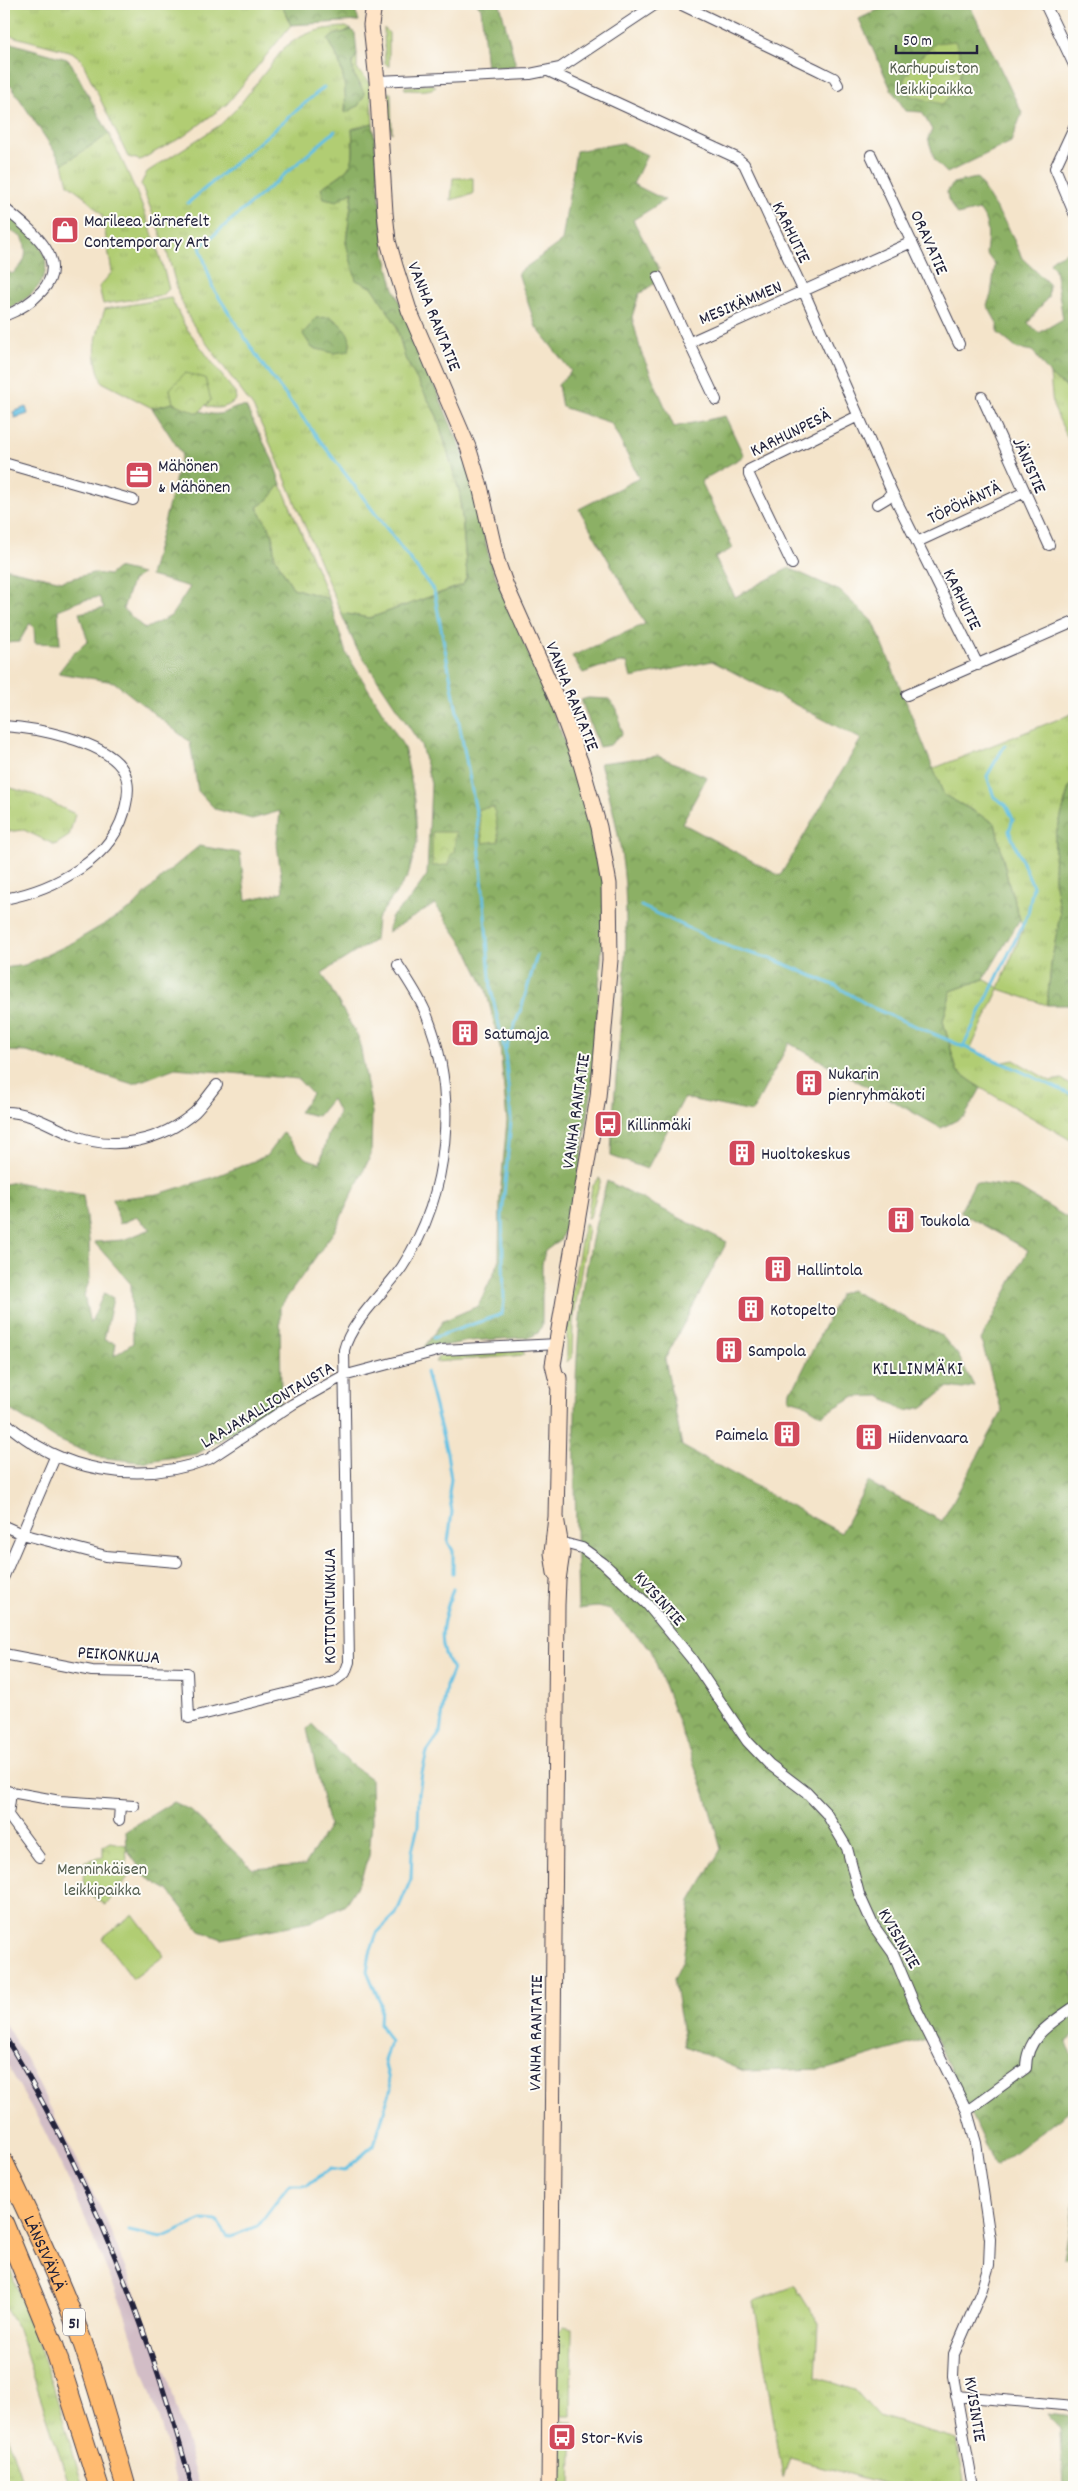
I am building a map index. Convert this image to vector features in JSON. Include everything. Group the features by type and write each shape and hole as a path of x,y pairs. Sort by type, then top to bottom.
{"highway":[{"name":"LÄNSIVÄYLÄ","path":"4,2163 49,2259 80,2336 104,2408 126,2487"},
{"name":"LÄNSIVÄYLÄ","path":"4,2224 54,2346 99,2487"}],"main road":[{"name":"VANHA RANTATIE","path":"375,4 380,24 377,81 388,241 410,310 468,447 480,486 497,561 506,586 558,702 581,764 599,827 606,865 611,917 610,960 600,1078 588,1165 562,1301 558,1344 553,1365 558,1386 557,1541 552,1564 558,1580 549,2487"}],"street":[{"path":"377,81 530,74 548,71 568,64 656,4"},
{"path":"680,4 834,78 838,85"},
{"path":"1045,4 1074,65"},
{"name":"KARHUTIE","path":"548,71 741,161 804,292 892,492 978,665"},
{"path":"1074,128 1055,168 1074,213"},
{"name":"ORAVATIE","path":"871,155 959,344"},
{"path":"4,208 32,232 48,251 53,264 52,276 37,297 18,311 4,316"},
{"name":"MESIKÄMMEN","path":"690,342 912,242"},
{"path":"658,277 716,400"},
{"name":"JÄNISTIE","path":"982,398 1049,545"},
{"name":"KARHUNPESÄ","path":"792,564 749,475 749,470 858,416"},
{"path":"4,463 133,500"},
{"path":"877,504 887,498 892,492"},
{"name":"TÖPÖHÄNTÄ","path":"917,542 1025,492"},
{"path":"907,695 1074,622"},
{"path":"4,726 44,732 73,739 98,749 121,767 128,784 124,819 110,840 82,868 37,891 4,899"},
{"name":"KOTITONTUNKUJA","path":"189,1718 333,1682 345,1674 349,1662 344,1350 347,1339 402,1267 417,1242 435,1198 442,1163 445,1110 437,1046 425,1010 398,965"},
{"path":"4,1112 36,1118 86,1140 127,1144 152,1138 174,1126 195,1112 217,1085"},
{"name":"LAAJAKALLIONTAUSTA","path":"4,1421 55,1456 104,1471 155,1472 195,1465 221,1452 293,1404 343,1376 441,1350 558,1344"},
{"path":"4,1576 55,1456"},
{"path":"4,1526 22,1534 106,1556 177,1562"},
{"name":"KVISINTIE","path":"557,1541 582,1548 603,1563 647,1604 691,1658 747,1742 769,1764 806,1792 826,1813 847,1848 858,1894 873,1925 893,1953 916,2008 967,2111 976,2143 990,2239 989,2265 981,2292 954,2354 952,2376 973,2487"},
{"name":"PEIKONKUJA","path":"4,1654 92,1671 187,1673 189,1718"},
{"path":"38,1857 8,1815 8,1791 60,1801 134,1806"},
{"path":"119,1820 120,1805"},
{"path":"967,2111 1026,2068 1026,2057 1032,2041 1050,2024 1074,2007"},
{"path":"956,2396 1074,2406"}],"shaded area":[{"path":"4,2022 25,2057 105,2217 168,2378 199,2487 177,2487 165,2438 123,2308 74,2192 43,2128 4,2059"}],"green space":[{"path":"4,4 281,4 291,25 227,104 184,136 140,160 128,157 81,59 72,52 4,34"},
{"path":"281,4 349,4 355,10 359,21 291,25"},
{"path":"477,4 500,4 516,66 487,68 481,8"},
{"path":"885,4 969,4 1022,113 1011,142 947,173 935,161 928,138 932,130 922,112 906,111 891,89 859,19 886,6"},
{"path":"346,27 352,30 334,35 328,40 340,65 345,93 345,112 358,106 361,85 354,75 352,64 357,54 357,69 370,83 373,123 352,129 353,152 350,165 340,175 321,188 353,190 346,243 396,324 405,358 437,416 460,494 467,576 463,585 370,618 341,613 278,461 253,407 191,322 179,296 166,248 141,184 147,172 220,125 237,108 284,48 299,38 313,32 329,28"},
{"path":"384,28 389,33 389,67 385,63"},
{"path":"352,30 355,33 357,54 352,64 354,75 365,94 358,106 345,113 343,75 337,56 328,40 334,35"},
{"path":"4,41 67,59 71,63 109,134 63,164 11,86 4,84"},
{"name":"Karhupuiston leikkipaikka","path":"955,41 963,62 956,90 942,104 911,96 904,79 916,61 936,43"},
{"path":"432,84 436,87 425,90 406,90 404,87"},
{"path":"387,93 391,93 392,133 385,113"},
{"path":"373,123 385,253 393,286 467,463 491,565 558,724 586,806 606,888 592,1087 574,1208 560,1240 545,1251 542,1264 542,1325 538,1333 530,1337 469,1341 422,1350 443,1321 478,1306 499,1262 500,1197 507,1121 500,1047 486,990 466,948 435,904 388,932 391,917 411,898 427,875 431,784 421,745 356,647 341,613 370,618 463,585 467,576 460,494 437,416 405,358 396,324 373,288 356,280 346,243 353,191 337,201 324,198 321,188 340,175 350,165 353,152 352,129"},
{"path":"109,134 144,210 169,289 163,295 103,304 99,287 112,272 102,215 84,196 68,184 63,164"},
{"path":"622,143 647,155 633,184 665,200 633,220 659,269 655,283 639,294 632,317 641,352 674,427 725,416 744,456 701,481 733,548 715,558 735,597 789,568 840,591 874,623 944,795 995,823 1008,881 1020,919 984,979 951,991 943,1021 957,1071 981,1088 965,1116 941,1128 789,1043 752,1112 684,1098 647,1169 611,1156 624,988 626,920 624,871 619,839 600,763 658,756 707,777 682,823 780,876 861,739 712,661 631,678 627,662 600,667 583,673 572,656 645,624 579,509 639,478 611,423 562,407 558,385 571,371 536,327 518,273 562,241 576,151"},
{"path":"453,178 473,178 473,194 451,200"},
{"path":"977,178 1009,229 1022,258 1049,284 1048,297 1028,323 1039,333 1063,319 1055,269 1050,263 1054,258 1067,252 1074,256 1074,388 1055,379 1033,351 1016,348 998,333 998,325 987,305 991,295 995,265 986,253 987,225 979,210 957,215 948,199 947,192 953,183"},
{"path":"4,212 33,236 43,252 46,263 41,283 34,291 25,299 4,310 4,269 12,274 23,262 25,249 23,238 4,227"},
{"path":"171,298 185,326 235,393 236,399 230,404 218,408 206,406 211,400 170,389 173,403 152,408 102,382 95,353 99,328 105,309"},
{"path":"331,317 346,331 350,340 349,351 334,353 312,348 303,334 316,318"},
{"path":"185,373 205,378 211,400 198,413 173,403 170,389"},
{"path":"1050,375 1066,387 1074,388 1074,452 1053,406"},
{"path":"173,403 198,413 201,411 209,414 246,407 273,461 281,484 269,499 257,507 273,535 274,556 293,588 329,599 346,653 404,747 415,800 417,843 408,876 377,919 375,940 322,973 359,1039 372,1112 371,1155 335,1230 280,1307 281,1402 197,1454 140,1462 98,1457 56,1439 4,1406 4,1184 16,1182 83,1195 89,1240 90,1279 84,1295 90,1324 104,1293 113,1298 104,1340 116,1343 114,1356 133,1343 131,1284 94,1242 123,1240 151,1229 136,1217 120,1224 113,1199 158,1194 214,1177 266,1156 283,1133 305,1158 320,1163 328,1135 339,1113 332,1099 318,1116 299,1112 312,1094 298,1079 175,1068 133,1084 27,1052 4,1051 4,968 25,965 72,943 132,908 163,876 199,846 240,853 246,900 283,892 277,844 280,811 252,819 215,809 198,791 190,742 114,682 58,673 72,655 88,641 79,613 104,608 99,597 80,601 58,610 60,644 35,643 34,628 30,623 19,642 4,643 4,587 7,584 4,568 62,581 93,573 109,575 117,568 142,574 132,581 123,609 145,629 171,616 190,587 150,576 182,454 152,408"},
{"path":"281,484 329,599 293,588 274,556 273,535 257,507 269,499"},
{"path":"588,698 609,699 617,709 622,734 610,745 599,747 581,700"},
{"path":"1074,713 1074,783 1069,787 1055,839 1054,878 1060,914 1051,965 1047,1005 999,989 971,1048 1000,1063 1014,1060 1050,1081 1062,1079 1074,1088 1074,1142 981,1088 957,1071 943,1021 951,991 984,979 999,988 1023,929 1008,881 995,823 944,795 932,769"},
{"path":"1074,783 1074,1005 1047,1005 1051,965 1060,914 1054,878 1055,839 1069,787"},
{"path":"4,786 35,795 75,814 69,836 55,845 24,830 4,832"},
{"path":"494,807 499,841 483,843 478,809"},
{"path":"432,832 456,832 454,852 451,853 449,865 432,866"},
{"path":"599,1178 601,1179 590,1217 587,1218 592,1187"},
{"path":"607,1181 727,1242 665,1359 682,1446 841,1533 868,1482 942,1521 1002,1412 981,1340 1028,1250 960,1212 975,1182 1018,1188 1071,1220 1074,1215 1074,2035 1066,2042 1074,2057 1074,2107 995,2167 935,2036 827,2069 744,2071 685,2046 674,1979 683,1960 691,1901 721,1849 706,1796 651,1650 610,1610 597,1607 578,1609 575,1464 577,1355 587,1267"},
{"path":"586,1224 588,1228 573,1323 572,1357 567,1362 567,1322 584,1225"},
{"path":"850,1290 942,1336 958,1355 974,1386 963,1389 948,1387 923,1407 906,1411 880,1396 853,1397 822,1415 803,1403 789,1399 790,1390 796,1384 840,1294"},
{"path":"523,1349 524,1355 435,1362 438,1357 464,1352"},
{"path":"312,1724 350,1764 371,1779 372,1821 369,1856 359,1883 344,1906 310,1922 222,1939 200,1931 168,1890 147,1878 127,1850 126,1831 173,1802 190,1810 253,1869 305,1865 329,1826 307,1729"},
{"name":"Menninkäisen leikkipaikka","path":"110,1842 126,1845 128,1877 106,1905 88,1892 85,1888 83,1877 85,1861 103,1857 103,1846"},
{"path":"133,1914 164,1956 133,1979 102,1938"},
{"path":"1074,2201 1074,2260 1064,2258"},
{"path":"4,2253 52,2382 83,2487 70,2487 18,2329 4,2306"},
{"path":"795,2286 819,2324 816,2377 855,2390 878,2416 957,2439 965,2487 897,2487 790,2458 783,2478 754,2301"},
{"path":"564,2326 572,2328 571,2415 560,2415 555,2388 556,2334"},
{"path":"1047,2413 1074,2416 1074,2487 1063,2487 1060,2429"},
{"path":"562,2421 573,2421 571,2487 555,2487 562,2444"},
{"path":"4,2426 24,2487 4,2487"}],"water":[{"path":"26,407 28,414 15,418 13,412"}],"waterway":[{"path":"188,203 324,87"},
{"path":"335,131 200,247 213,288 262,364 434,591 477,817"},
{"path":"963,1047 1028,914 1033,886 1009,831 1013,819 1006,805 994,797 987,776 1005,745"},
{"path":"433,1338 502,1314 504,1302 502,1216 511,1120 505,1052 491,989 477,818"},
{"path":"641,906 732,948 775,960 836,986 873,1008 1074,1096"},
{"path":"505,1051 522,1006 537,955"},
{"path":"426,1372 447,1453 451,1479 449,1493 452,1512 448,1542 453,1551 453,1573"},
{"path":"129,2231 161,2238 202,2220 217,2221 228,2237 258,2226 289,2185 306,2185 331,2169 344,2171 374,2145 391,2088 384,2061 390,2042 380,2024 381,2004 367,1971 370,1953 377,1933 396,1914 411,1879 412,1851 418,1826 422,1773 427,1752 440,1733 446,1686 453,1669 447,1659 442,1640 444,1620 453,1589"},
{"path":"4,2265 8,2266"}],"railway":[{"path":"4,2035 64,2143 114,2254 157,2369 192,2487"}],"place":[{"name":"Marileea Järnefelt Contemporary Art","path":"65,230"},
{"name":"Mähönen & Mähönen","path":"139,475"},
{"name":"Satumaja","path":"465,1033"},
{"name":"Nukarin pienryhmäkoti","path":"809,1083"},
{"name":"Killinmäki","path":"608,1124"},
{"name":"Huoltokeskus","path":"742,1153"},
{"name":"Toukola","path":"901,1220"},
{"name":"Hallintola","path":"778,1269"},
{"name":"Kotopelto","path":"751,1309"},
{"name":"Sampola","path":"729,1350"},
{"name":"Paimela","path":"787,1434"},
{"name":"Hiidenvaara","path":"869,1437"},
{"name":"Stor-Kvis","path":"562,2437"}],"district":[{"name":"KILLINMÄKI","path":"918,1367"}]}
